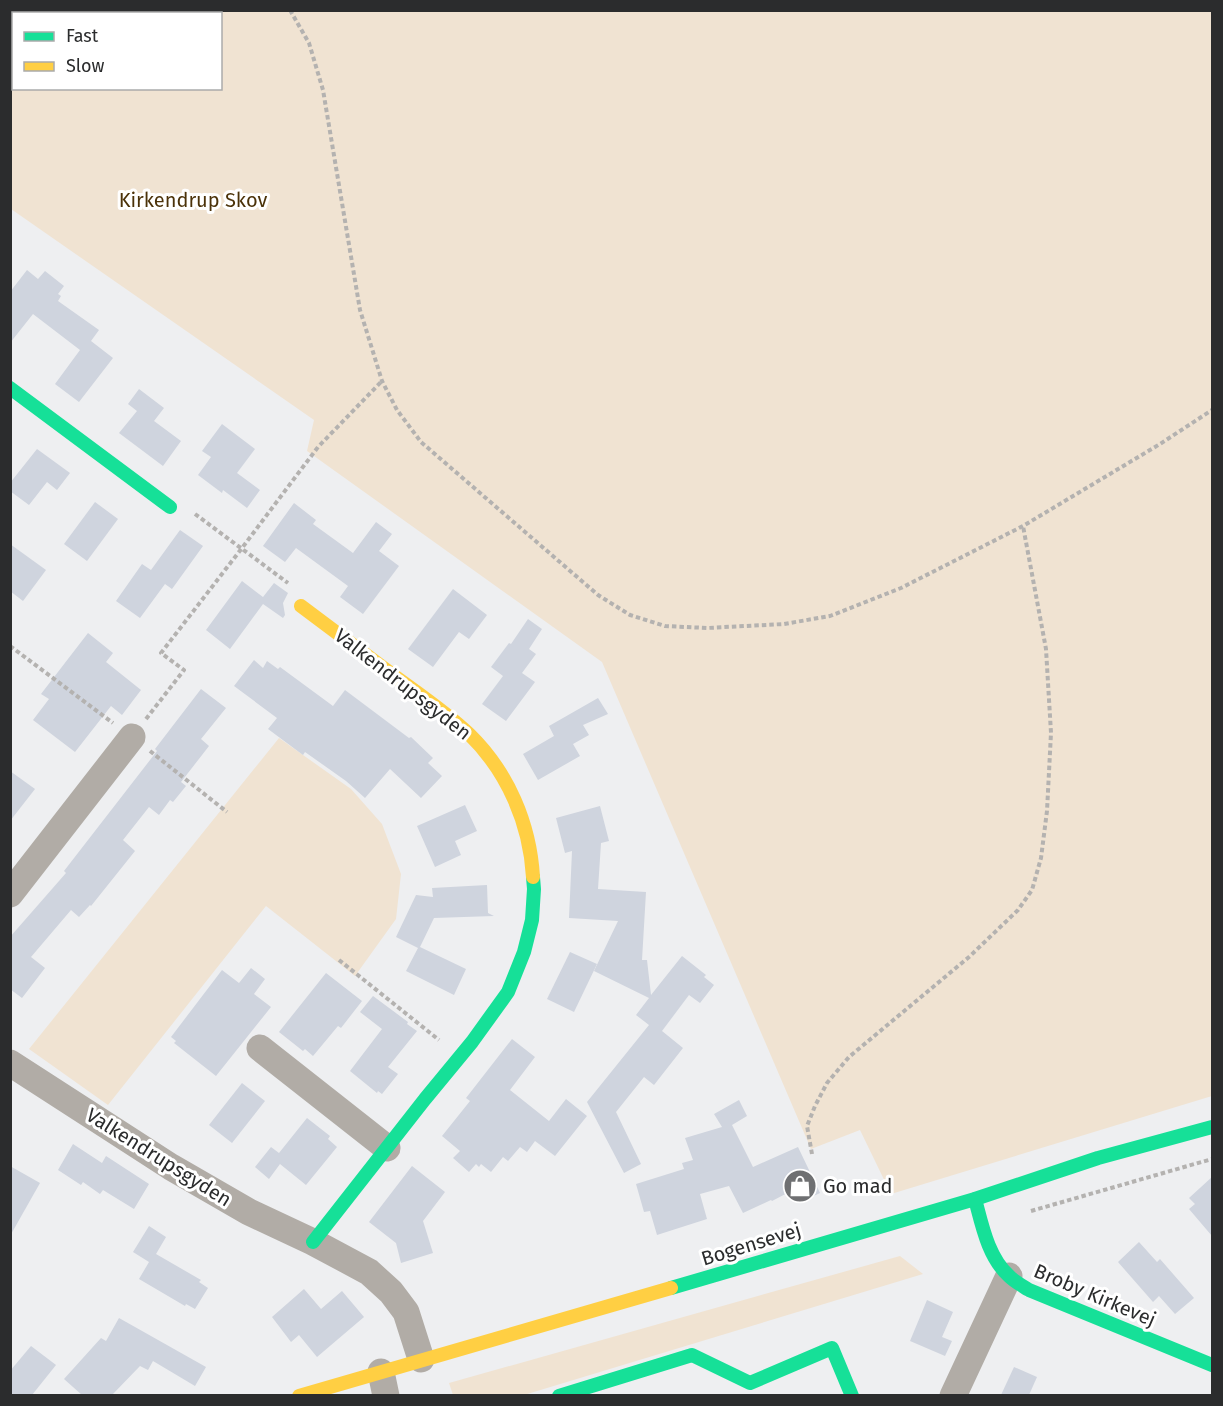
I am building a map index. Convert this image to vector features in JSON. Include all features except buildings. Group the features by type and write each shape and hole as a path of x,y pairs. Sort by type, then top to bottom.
{"street":[{"path":"10,388 170,507"},
{"name":"Valkendrupsgyden","path":"301,606 450,717 476,741 495,764 519,806 531,849 535,884 533,916 526,950 512,985 473,1041 313,1242"},
{"path":"10,894 132,737"},
{"path":"260,1048 387,1148"},
{"name":"Valkendrupsgyden","path":"10,1064 171,1167 249,1212 369,1272 392,1292 406,1312 421,1359"},
{"name":"Bogensevej","path":"299,1395 383,1384 421,1359 975,1199 1098,1158 1212,1127"},
{"name":"Broby Kirkevej","path":"975,1199 982,1225 996,1258 1009,1276 1029,1290 1053,1301 1212,1365"},
{"path":"953,1395 1009,1276"},
{"path":"559,1395 692,1355 750,1383 832,1348 852,1395"}],"path":[{"path":"290,10 309,43 323,90 360,310 382,381 397,410 421,442 598,595 630,615 665,626 707,627 784,624 830,616 901,588 1023,526 1212,410"},
{"path":"132,737 183,670 161,653 318,447 382,381"},
{"path":"170,507 185,507 242,548 303,595 301,606"},
{"path":"812,1154 807,1126 814,1106 827,1083 849,1057 978,949 1018,910 1032,891 1041,858 1047,811 1051,733 1046,649 1023,526"},
{"path":"339,960 460,1056"}],"green space":[{"name":"Kirkendrup Skov","path":"11,10 1212,11 1212,1096 891,1194 860,1130 811,1149 602,662 307,451 314,420 11,209"},
{"path":"279,738 351,789 382,824 401,874 396,919 355,976 266,906 108,1105 29,1049"},
{"path":"900,1256 923,1274 524,1395 453,1395 449,1383"}],"traffic: fast":[{"path":"10,388 170,507"},
{"path":"313,1242 472,1042 508,992 524,952 532,920 533,877"},
{"path":"671,1288 975,1199 1098,1158 1212,1127"},
{"path":"975,1199 991,1250 1002,1268 1016,1282 1029,1290 1212,1365"},
{"path":"559,1396 692,1355 750,1383 832,1348 852,1396"}],"traffic: slow":[{"path":"301,606 442,711 483,749 506,782 515,800 527,838 533,877"},
{"path":"299,1396 671,1288"}],"place":[{"name":"Go mad","path":"800,1186"}]}
